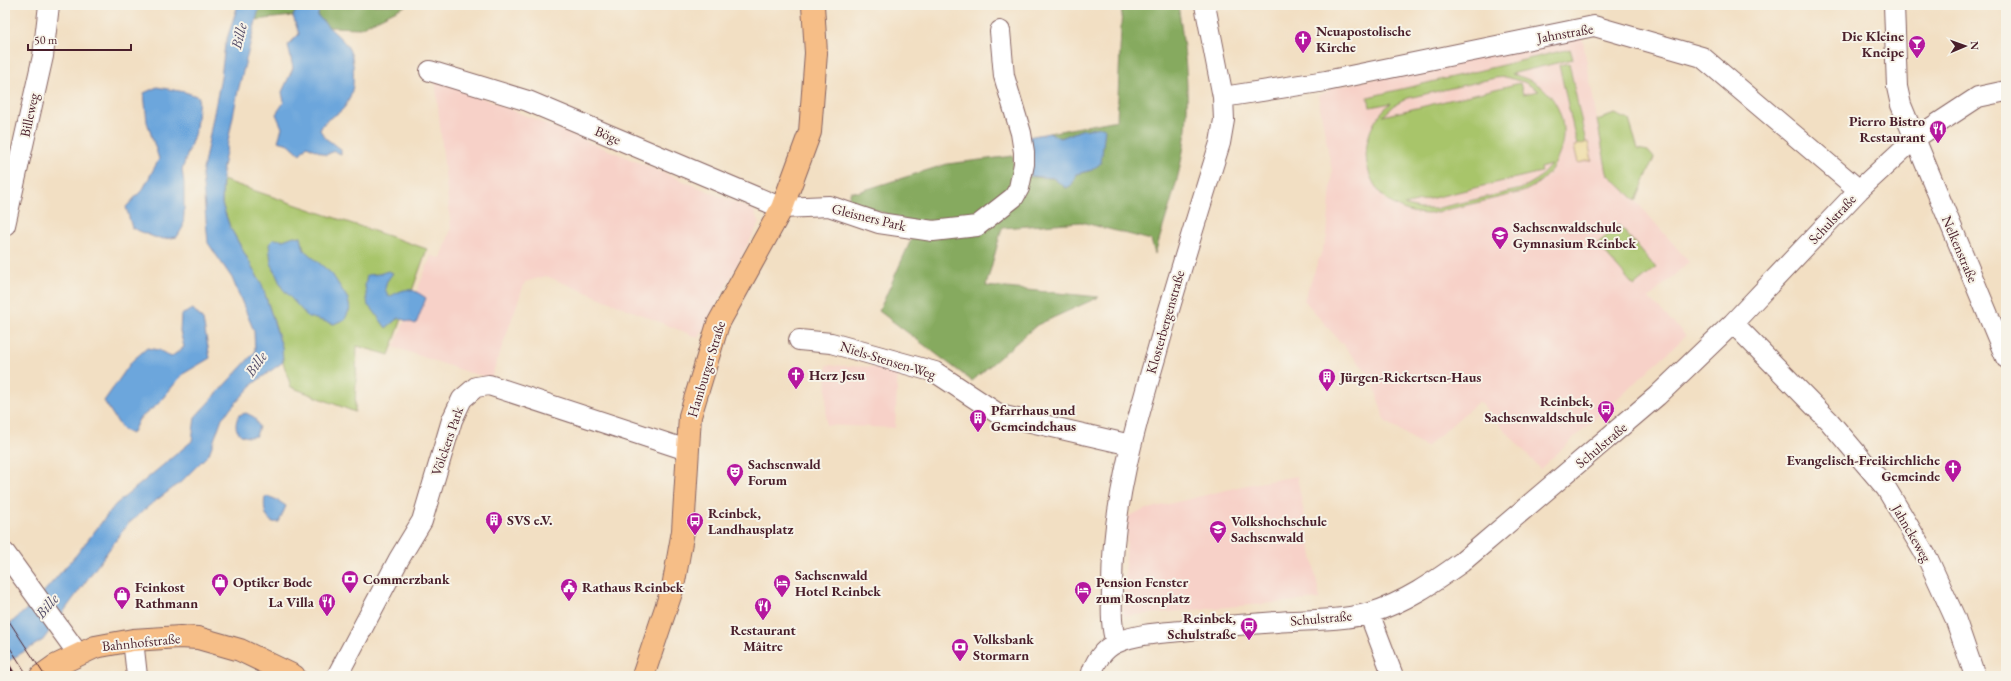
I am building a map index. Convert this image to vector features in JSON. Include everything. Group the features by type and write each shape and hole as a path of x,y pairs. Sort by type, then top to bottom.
{"main road":[{"name":"Hamburger Straße","path":"643,676 673,587 683,531 690,416 718,324 782,208 810,132 816,53 813,5"},
{"name":"Bahnhofstraße","path":"40,676 55,666 95,647 133,640 180,637 214,642 240,650 294,676"}],"street":[{"name":"Billeweg","path":"5,225 43,56 48,5"},
{"name":"Klosterbergenstraße","path":"1116,643 1112,630 1113,551 1120,498 1131,445 1178,279 1220,143 1224,120 1223,97 1205,5"},
{"name":"Nelkenstraße","path":"1894,5 1898,92 1905,117 2005,354"},
{"name":"Jahnstraße","path":"1223,97 1326,81 1594,26 1702,58 1859,190"},
{"name":"Gleisners Park","path":"782,208 829,206 879,223 933,231 977,226 990,217 1014,197 1022,178 1024,164 1021,133 1004,76 1000,31"},
{"name":"Böge","path":"430,71 528,101 782,208"},
{"name":"Schulstraße","path":"1116,643 1146,634 1248,624 1324,619 1369,613 1396,604 1440,577 1462,562 1631,420 1733,323 1859,190 1914,139 1978,97 2006,91"},
{"name":"Jahnckeweg","path":"1733,323 1829,421 1886,488 1928,559 1955,618 1975,676"},
{"name":"Niels-Stensen-Weg","path":"799,340 844,346 935,372 1000,415 1131,445"},
{"name":"Völckers Park","path":"337,676 399,559 422,521 452,420 462,400 476,386 489,385 687,450"},
{"path":"5,553 79,655"},
{"path":"1369,613 1393,676"},
{"path":"133,640 137,676"},
{"path":"1091,676 1093,667 1103,653 1116,643"}],"shaded area":[{"name":"Sachsenwaldschule Gymnasium Reinbek","path":"1582,35 1597,120 1615,114 1629,120 1638,149 1648,151 1654,158 1636,201 1689,262 1649,298 1686,336 1540,469 1479,401 1426,447 1385,421 1371,377 1304,300 1327,237 1332,171 1318,96 1335,87"},
{"path":"435,78 753,210 759,223 699,338 546,276 525,282 491,378 467,372 394,347 431,256 441,258 451,229"},
{"path":"827,365 898,368 895,428 826,425"},
{"name":"Volkshochschule Sachsenwald","path":"1297,476 1320,599 1123,616 1128,516 1144,510 1247,485"}],"green space":[{"path":"260,5 299,5 293,16 255,20"},
{"path":"319,5 407,5 360,28 328,27 318,16"},
{"path":"1122,5 1178,5 1187,81 1187,119 1177,182 1155,254 1151,240 1081,222 1002,228 986,286 1099,297 1037,325 972,381 879,311 910,242 923,226 848,201 851,191 858,192 947,164 1013,156 1014,172 1034,177 1053,178 1072,185 1076,174 1092,170 1081,130 1061,138 1049,133 1117,120"},
{"path":"1570,49 1573,59 1511,74 1520,76 1544,89 1555,102 1561,116 1563,131 1562,146 1556,161 1548,174 1536,184 1522,192 1429,214 1407,211 1390,202 1377,189 1369,173 1366,155 1369,136 1377,119 1391,103 1370,107 1368,97","holes":["1505,77 1524,82 1539,91 1523,94 1520,83 1383,116 1395,105 1408,98","1551,165 1538,179 1521,189 1434,209 1419,209 1404,205 1541,172 1540,168"]},
{"path":"1569,63 1586,143 1577,145 1559,65"},
{"path":"1615,114 1629,120 1638,149 1648,151 1654,158 1636,201 1607,173 1597,120"},
{"path":"223,180 427,249 389,355 357,346 355,412 291,387 283,362 282,347 262,285 230,227 222,204"},
{"path":"1619,225 1656,268 1634,286 1597,244"}],"sand":[{"path":"1588,142 1592,160 1578,163 1574,146"}],"water":[{"name":"Bille","path":"238,5 260,5 238,91 223,167 222,204 230,227 262,285 282,347 283,362 254,383 222,418 209,454 181,482 150,505 127,525 43,640 5,663 5,628 34,603 77,554 115,505 192,441 195,417 255,352 254,331 232,278 208,243 202,175 221,77 225,45"},
{"path":"299,5 319,5 318,16 341,39 350,51 353,71 351,95 344,108 327,120 320,130 325,138 341,149 341,154 334,151 326,155 307,146 300,154 289,144 278,141 282,128 276,114 284,102 282,92 293,68 288,45 299,34 293,16"},
{"path":"157,87 185,92 199,97 196,129 182,170 184,183 183,227 177,237 164,239 154,237 132,228 126,207 143,189 159,159 147,122 144,93"},
{"path":"1103,127 1105,129 1101,163 1092,170 1076,174 1072,185 1066,188 1053,178 1030,176 1028,137 1049,133 1061,138 1081,130"},
{"path":"294,236 301,237 304,250 332,274 348,299 350,309 345,319 334,324 308,317 282,288 271,263 269,244 274,239 283,240"},
{"path":"388,271 393,273 387,281 385,289 389,297 404,290 411,290 426,298 416,324 398,318 386,328 373,310 368,306 365,286 367,275 379,274"},
{"path":"193,309 203,320 210,358 183,374 157,405 139,419 132,434 122,429 104,401 132,361 147,348 159,350 171,357 184,347 180,331 181,315"},
{"path":"246,413 254,417 259,427 256,436 245,437 238,433 236,425 239,415"},
{"path":"265,497 274,498 286,506 279,522 271,521 268,518 264,506"}],"tram line":[{"path":"5,615 45,676"},
{"path":"5,640 28,676"}],"railway":[{"path":"5,659 15,676"}],"place":[{"name":"Neuapostolische Kirche","path":"1303,54"},
{"name":"Die Kleine Kneipe","path":"1917,59"},
{"name":"Pierro Bistro Restaurant","path":"1938,144"},
{"name":"Sachsenwaldschule Gymnasium Reinbek","path":"1500,250"},
{"name":"Herz Jesu","path":"796,390"},
{"name":"Jürgen-Rickertsen-Haus","path":"1327,392"},
{"name":"Reinbek, Sachsenwaldschule","path":"1606,424"},
{"name":"Pfarrhaus und Gemeindehaus","path":"978,433"},
{"name":"Evangelisch-Freikirchliche Gemeinde","path":"1953,483"},
{"name":"Sachsenwald Forum","path":"735,487"},
{"name":"SVS e.V.","path":"494,535"},
{"name":"Reinbek, Landhausplatz","path":"695,536"},
{"name":"Volkshochschule Sachsenwald","path":"1218,544"},
{"name":"Commerzbank","path":"350,594"},
{"name":"Optiker Bode","path":"220,597"},
{"name":"Sachsenwald Hotel Reinbek","path":"782,598"},
{"name":"Rathaus Reinbek","path":"569,602"},
{"name":"Pension Fenster zum Rosenplatz","path":"1083,605"},
{"name":"Feinkost Rathmann","path":"122,610"},
{"name":"La Villa","path":"327,617"},
{"name":"Restaurant Mâitre","path":"763,621"},
{"name":"Reinbek, Schulstraße","path":"1249,641"},
{"name":"Volksbank Stormarn","path":"960,662"}]}
